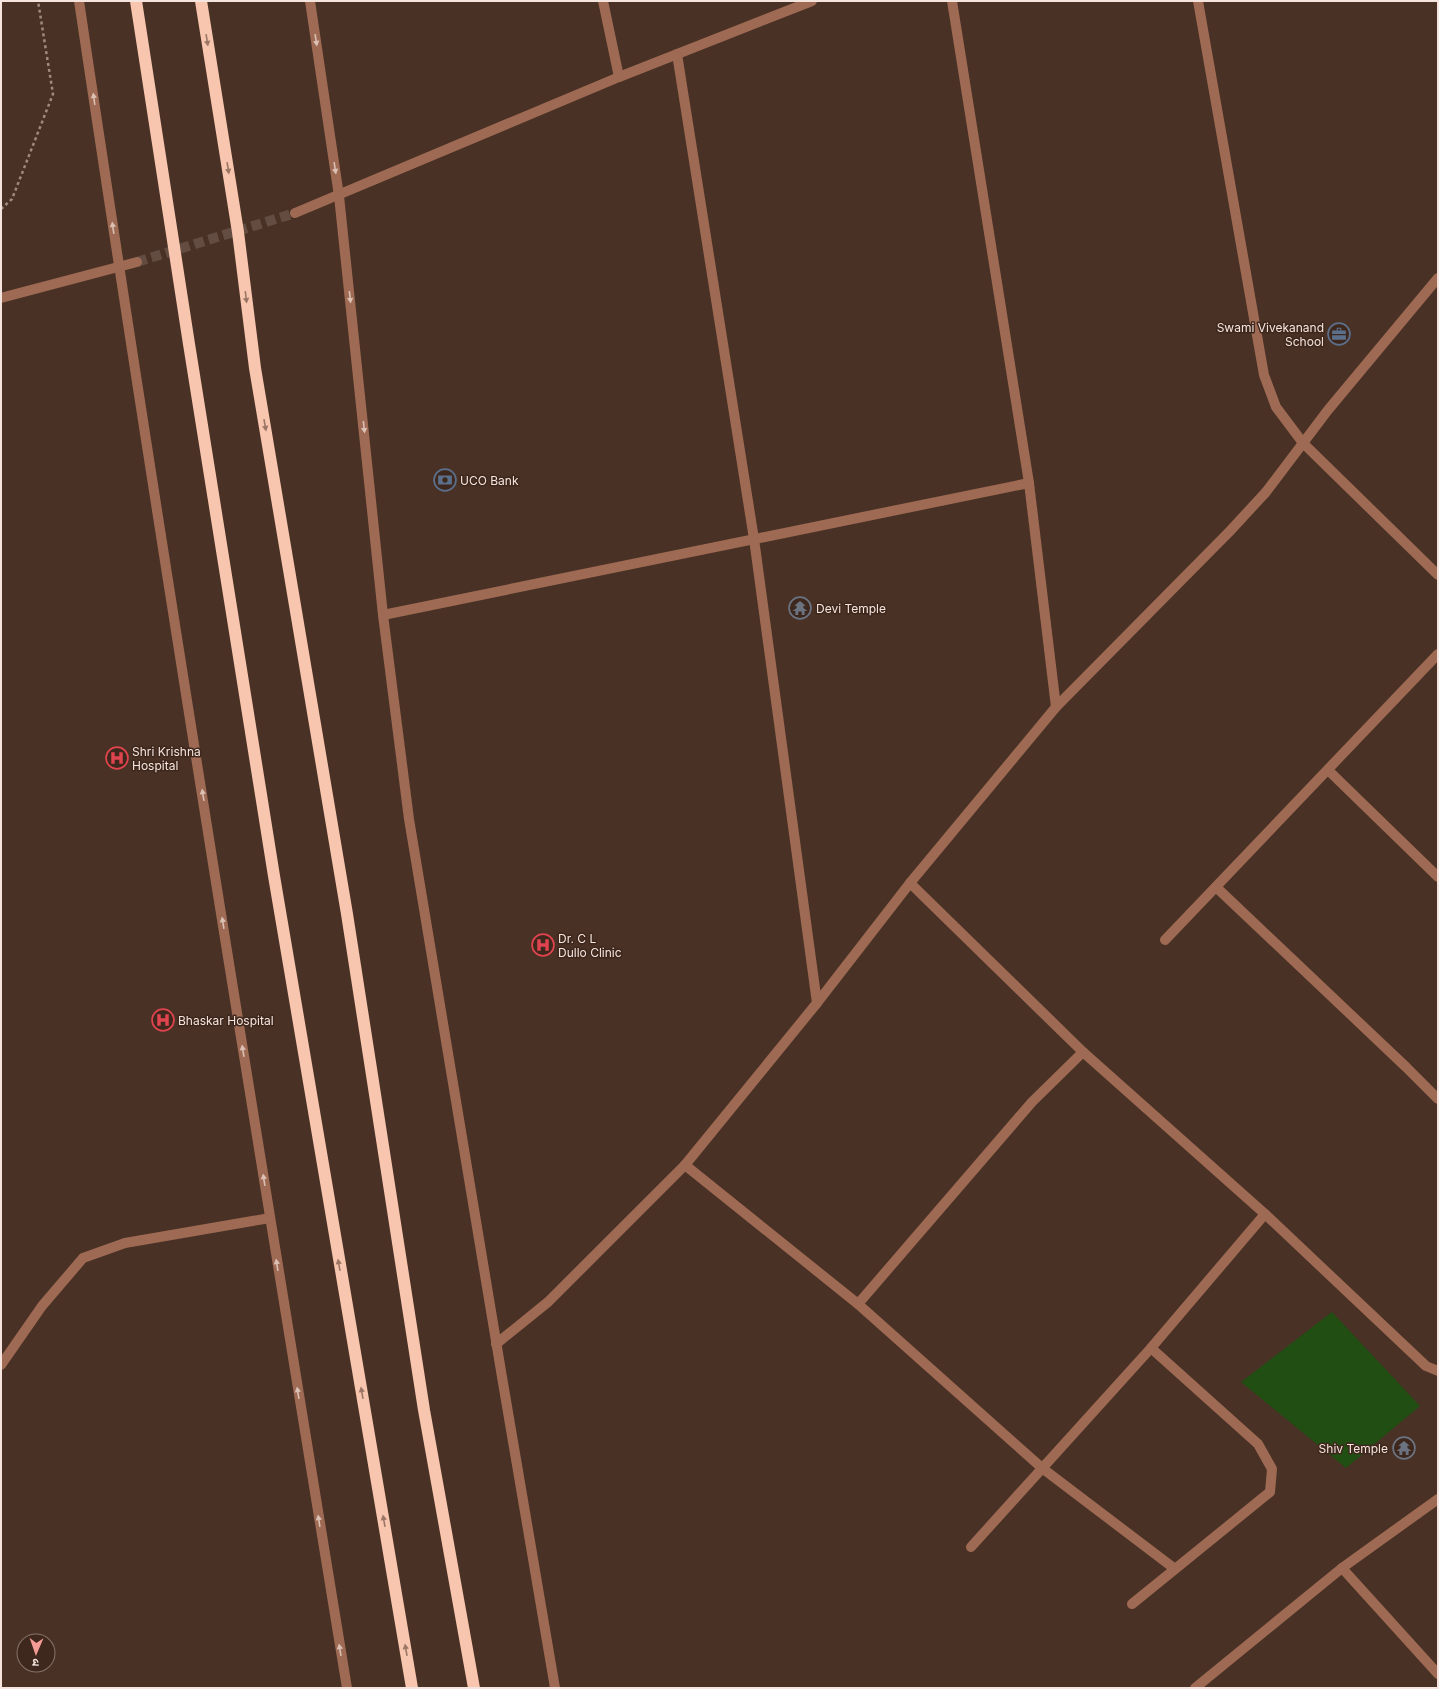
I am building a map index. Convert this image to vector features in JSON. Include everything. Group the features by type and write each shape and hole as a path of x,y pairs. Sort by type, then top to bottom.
{"highway":[{"path":"136,1 273,868 412,1688"},
{"path":"201,1 238,232 255,368 348,922 424,1410 474,1688"}],"street":[{"path":"79,1 119,266 346,1688"},
{"path":"310,1 339,196 383,615 409,820 555,1688"},
{"path":"603,1 619,77"},
{"path":"294,213 339,196 619,77 812,1"},
{"path":"952,1 1029,483 1056,707"},
{"path":"1198,1 1264,375 1276,407 1303,443 1438,575"},
{"path":"677,54 754,539 817,1003"},
{"path":"1,298 137,262"},
{"path":"496,1344 548,1302 600,1248 685,1165 817,1003 910,883 1056,707 1230,531 1266,492 1303,443 1437,281"},
{"path":"383,615 1029,483"},
{"path":"1165,940 1438,654"},
{"path":"1328,770 1438,877"},
{"path":"910,883 1083,1052 1265,1214 1426,1366 1438,1371"},
{"path":"1216,887 1438,1099"},
{"path":"858,1304 1032,1102 1083,1052"},
{"path":"685,1165 858,1304 1042,1468 1175,1570"},
{"path":"970,1547 1151,1348 1265,1214"},
{"path":"1,1365 42,1306 83,1258 125,1243 270,1218"},
{"path":"1132,1604 1270,1492 1272,1469 1258,1444 1151,1348"},
{"path":"1195,1688 1342,1568 1438,1499"},
{"path":"1342,1568 1438,1674"}],"path":[{"path":"1,209 12,199 53,94 38,1"}],"green space":[{"path":"1332,1312 1420,1406 1346,1468 1241,1382"}],"tunnel":[{"path":"137,262 295,213"}],"place":[{"name":"Swami Vivekanand School","path":"1339,334"},
{"name":"UCO Bank","path":"445,480"},
{"name":"Devi Temple","path":"800,608"},
{"name":"Shri Krishna Hospital","path":"117,758"},
{"name":"Dr. C L Dullo Clinic","path":"543,945"},
{"name":"Bhaskar Hospital","path":"163,1020"},
{"name":"Shiv Temple","path":"1404,1448"}]}
